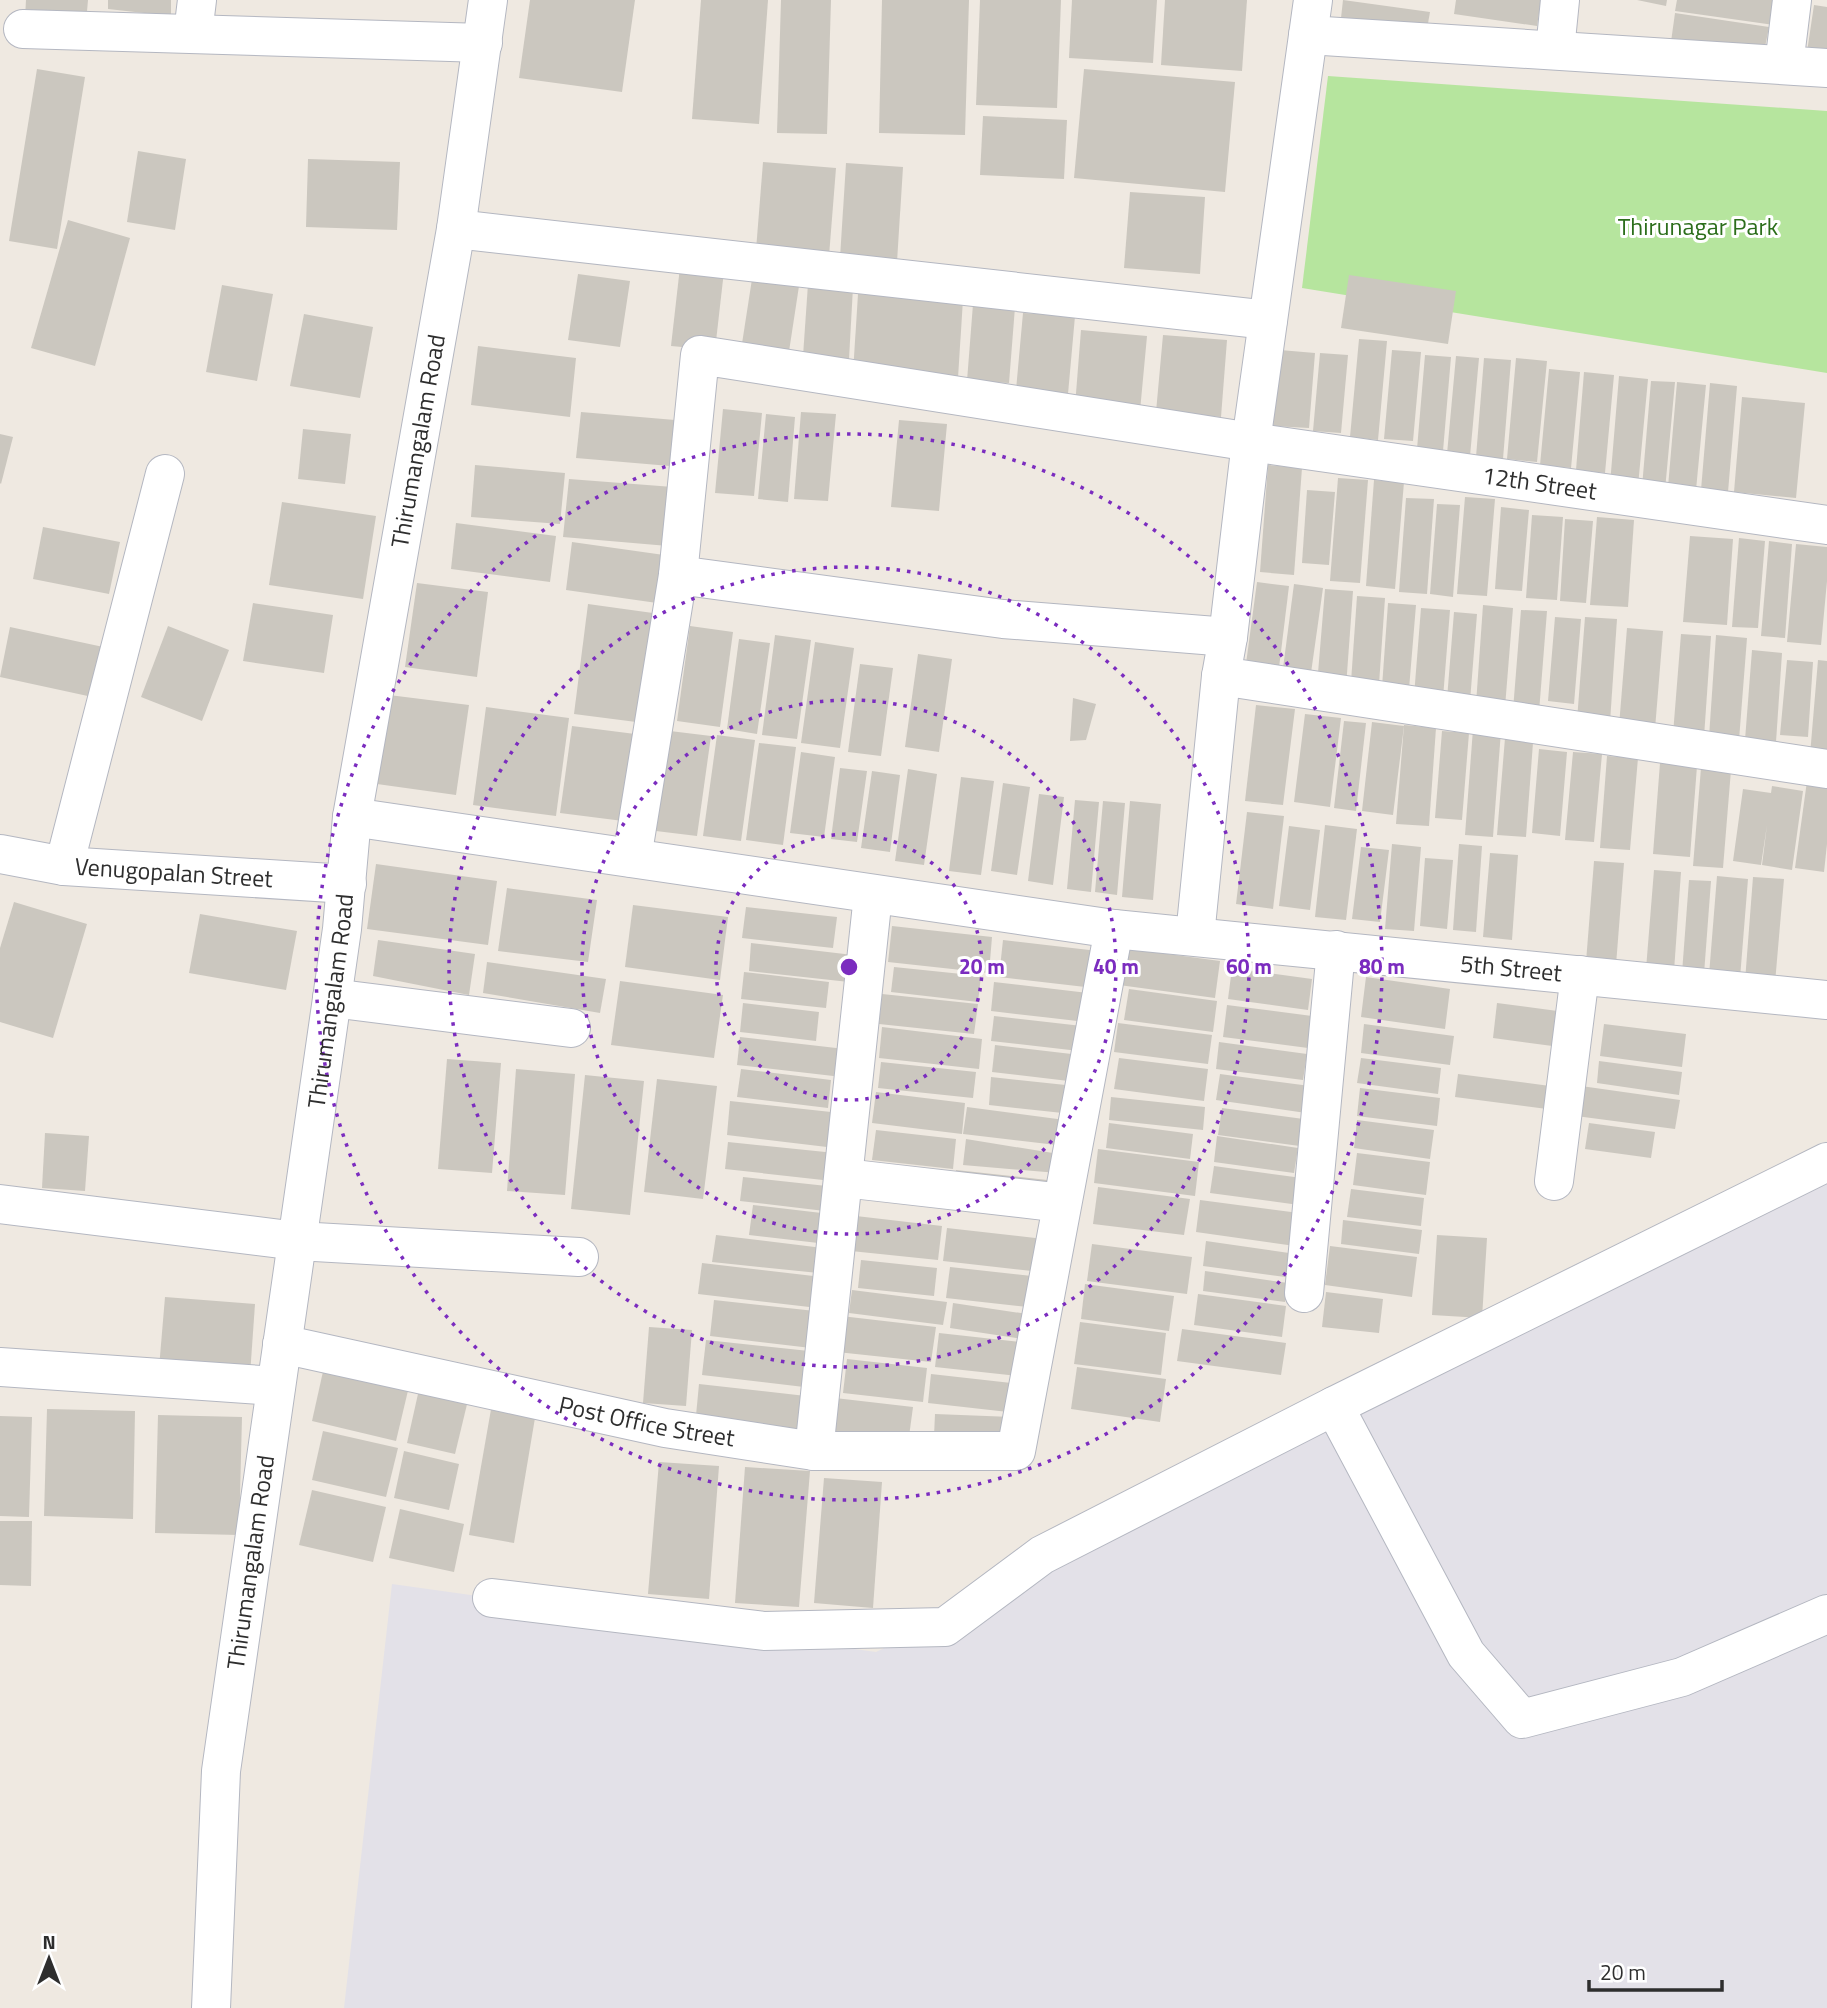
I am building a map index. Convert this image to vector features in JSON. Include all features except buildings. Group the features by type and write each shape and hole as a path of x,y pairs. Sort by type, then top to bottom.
{"street":[{"name":"Thirumangalam Road","path":"211,2008 221,1772 332,998 347,884 352,817 457,229 488,0"},
{"path":"1555,50 1560,0"},
{"path":"1784,65 1792,0"},
{"path":"23,29 195,17 482,43"},
{"path":"1195,936 1221,676 1310,17 1555,50 1827,68"},
{"path":"457,229 1268,320"},
{"name":"12th Street","path":"678,575 700,355 1251,442 1827,525"},
{"path":"64,866 165,474"},
{"path":"632,858 678,575 1003,619 1228,637"},
{"path":"1221,676 1827,769"},
{"name":"5th Street","path":"352,817 1114,929 1827,1000"},
{"name":"Venugopalan Street","path":"0,854 64,866 347,884"},
{"path":"814,1451 873,895"},
{"path":"844,1178 1062,1203 1114,929"},
{"path":"1304,1293 1336,950"},
{"path":"1554,1181 1580,975"},
{"path":"332,998 571,1028"},
{"path":"492,1598 764,1631 945,1627 1042,1555 1334,1406 1827,1163"},
{"name":"Post Office Street","path":"282,1344 665,1428 814,1451 1016,1451 1062,1203"},
{"path":"0,1204 298,1241 579,1257"},
{"path":"0,1367 276,1386"},
{"path":"1334,1406 1466,1654 1522,1719 1682,1677 1827,1614"}],"shaded area":[{"path":"1827,1181 1827,2008 344,2008 392,1584 876,1652"}],"green space":[{"name":"Thirunagar Park","path":"1328,76 1827,111 1827,373 1302,288"}]}
